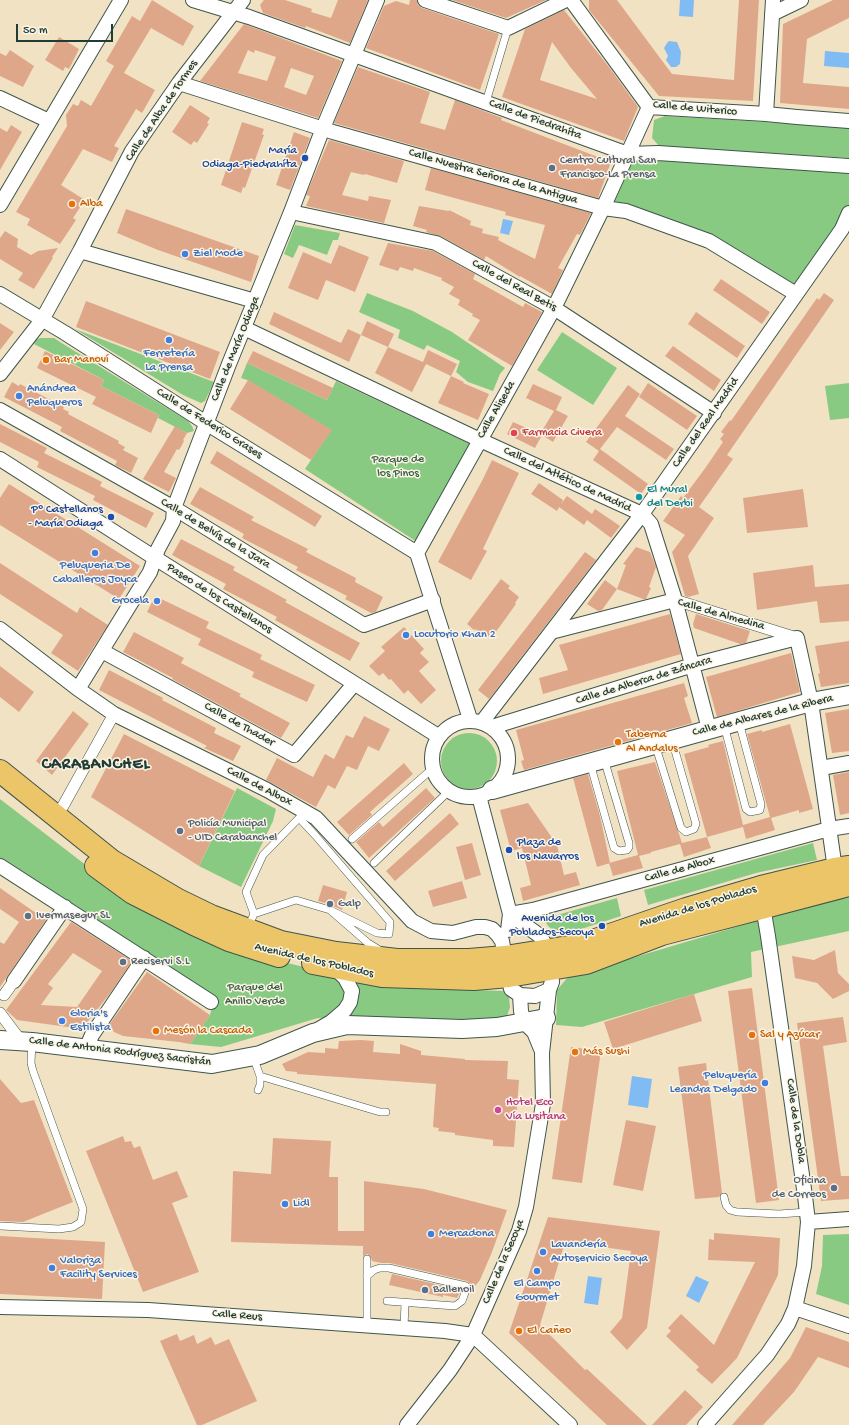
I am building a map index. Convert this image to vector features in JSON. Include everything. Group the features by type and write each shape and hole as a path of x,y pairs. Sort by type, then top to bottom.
{"main road":[{"name":"Avenida de los Poblados","path":"0,770 112,861 178,900 211,916 251,922 281,942 329,952 472,969"},
{"name":"Avenida de los Poblados","path":"0,788 104,872 133,893 229,940 276,955 335,968 382,976 472,969"},
{"name":"Avenida de los Poblados","path":"583,954 763,907 844,874"},
{"name":"Avenida de los Poblados","path":"583,954 686,909 761,887 844,874"},
{"path":"472,969 545,959 565,971 583,954 557,943 545,959"},
{"path":"472,969 509,965"}],"street":[{"path":"0,205 121,0"},
{"name":"Calle de Piedrahíta","path":"193,0 218,9 234,12 628,154 658,153 849,166"},
{"name":"Calle de Alba de Tormes","path":"0,374 42,320 132,151 179,83 244,0"},
{"name":"Calle de María Odiaga","path":"78,689 150,572 158,549 173,521 174,508 206,423 291,212 322,128 377,0"},
{"path":"425,0 508,28 566,0"},
{"name":"Calle de Witerico","path":"571,0 649,107 849,121"},
{"path":"766,114 773,0"},
{"path":"772,14 801,0"},
{"name":"Calle Nuestra Señora de la Antigua","path":"179,83 322,128 603,208 626,211 709,241 796,294"},
{"path":"0,98 49,121"},
{"name":"Calle Aliseda","path":"417,553 554,308 603,208 649,107"},
{"name":"Calle del Real Betis","path":"291,212 436,242 554,308 714,413"},
{"name":"Calle del Real Madrid","path":"481,723 642,514 842,230 849,213"},
{"path":"80,251 255,301"},
{"name":"Calle de Federico Grases","path":"0,294 417,553"},
{"name":"Calle del Atlético de Madrid","path":"244,328 480,440 642,514 651,524 675,600 693,665 724,725"},
{"name":"Calle de Belvís de la Jara","path":"0,410 174,508 364,625 433,600"},
{"name":"Paseo de los Castellanos","path":"0,459 438,736"},
{"path":"417,553 433,600 481,723"},
{"name":"Calle de Almedina","path":"551,632 675,600 797,638"},
{"name":"Calle de Albox","path":"0,630 78,689 114,714 267,790 316,818 412,921 431,931 453,933 485,926 492,929 498,935 509,965"},
{"path":"797,638 811,702 829,829 844,874"},
{"name":"Calle de Alberca de Záncara","path":"481,723 797,638"},
{"name":"Calle de Thader","path":"102,651 294,755 354,684"},
{"name":"Calle de Albares de la Ribera","path":"485,793 724,725 811,702 849,695"},
{"path":"63,806 114,714"},
{"path":"456,723 481,723 501,736 507,747 508,759 506,771 500,782 485,793 468,797 458,796 448,791 441,785 432,769 431,757 433,746 438,736 446,728 456,723"},
{"path":"821,768 849,763"},
{"path":"485,793 510,914 509,965 514,1013 508,1020 497,1027"},
{"name":"Calle de Albox","path":"510,914 533,910 829,829 849,826"},
{"path":"0,866 211,1002"},
{"path":"4,995 65,907"},
{"name":"Calle de la Dobla","path":"705,1425 767,1355 788,1324 795,1308 804,1266 807,1217 763,907"},
{"path":"510,914 545,959"},
{"path":"509,965 517,926 545,959"},
{"path":"86,1049 92,1036 144,958"},
{"path":"509,965 536,996 545,959"},
{"name":"Calle de la Secoya","path":"407,1425 450,1370 473,1335 519,1231 526,1207 543,1104 542,1053 546,1018 545,959"},
{"name":"Calle de la Secoya","path":"509,965 524,1022 534,1032 542,1053"},
{"path":"313,1033 331,1022 345,1010 350,1002 352,991 345,978 335,968"},
{"path":"0,1013 26,1041"},
{"name":"Calle de Antonia Rodríguez Sacristán","path":"0,1040 26,1041 212,1064 260,1055 313,1033 347,1025 462,1030 497,1027 546,1018"},
{"path":"807,1217 849,1219"},
{"name":"Calle Reus","path":"0,1307 148,1310 445,1331 473,1335"},
{"path":"795,1308 849,1326"},
{"path":"473,1335 570,1425"}],"lane":[{"path":"486,102 508,28"},
{"path":"724,725 761,804 760,810 750,812 746,809 724,725"},
{"path":"663,742 696,824 694,829 686,832 681,828 663,742"},
{"path":"597,761 629,843 629,847 626,850 619,851 614,848 597,761"},
{"path":"352,840 432,769"},
{"path":"374,863 448,791"},
{"path":"299,818 315,834 390,922 389,934 377,933 330,910 296,900 251,922 246,892 264,855 299,818 316,818"},
{"path":"330,910 368,943 397,960"},
{"path":"1,1226 73,1227 81,1222 83,1209 32,1071 26,1041"},
{"path":"253,1056 260,1076 260,1085 258,1090"},
{"path":"260,1076 363,1107 386,1112"},
{"path":"724,1197 726,1205 730,1210 737,1212 807,1217"},
{"path":"366,1259 367,1326"},
{"path":"367,1276 374,1270 389,1268 467,1287 462,1301 455,1306 387,1301"},
{"path":"404,1328 405,1302"}],"green space":[{"path":"665,116 849,127 849,158 659,146 652,138 654,120"},
{"path":"628,154 849,166 849,213 796,294 709,239 604,207"},
{"path":"295,225 340,233 338,240 333,240 327,255 299,245 293,258 284,254"},
{"path":"367,293 413,311 452,332 505,368 500,374 493,391 468,382 456,372 460,361 427,345 424,350 398,338 400,330 359,312"},
{"path":"75,329 214,382 205,401 201,403 183,395"},
{"path":"562,332 617,368 593,405 537,370"},
{"path":"54,338 188,421 194,431 187,433 158,418 159,415 101,386 104,380 34,344 36,339"},
{"name":"Parque de los Pinos","path":"247,363 327,400 336,381 470,444 417,542 305,469 331,430 247,380 241,378"},
{"path":"849,383 849,418 830,420 825,386"},
{"path":"469,733 480,735 489,741 495,750 497,761 495,772 489,781 480,787 469,789 458,787 449,781 443,772 441,761 443,750 449,741 458,735"},
{"path":"237,788 276,809 273,821 241,887 199,866"},
{"name":"Parque del Anillo Verde","path":"0,799 143,909 279,961 387,987 505,991 509,997 510,1007 507,1016 496,1021 368,1022 318,1018 221,1047 190,1044 210,1015 214,999 0,859"},
{"path":"813,843 817,860 756,873 648,905 644,890"},
{"path":"617,898 621,916 566,934 557,932 549,927 543,919"},
{"path":"849,898 849,931 751,952 752,977 582,1027 556,1025 557,990 568,977 827,900"},
{"path":"849,1234 849,1305 816,1294 822,1266 823,1235"}],"water":[{"path":"680,0 694,0 693,17 679,16"},
{"path":"669,41 677,42 681,52 680,64 676,67 671,67 666,60 668,56 664,48"},
{"path":"825,51 849,53 849,68 824,66"},
{"path":"503,219 513,221 509,235 500,233"},
{"path":"632,1076 652,1079 648,1108 628,1105"},
{"path":"588,1276 602,1278 598,1305 584,1303"},
{"path":"696,1276 709,1282 699,1303 686,1296"}],"building":[{"path":"152,0 194,26 183,46 151,28 124,73 155,90 142,113 136,109 114,146 119,148 112,162 83,149 61,185 85,200 73,218 76,220 60,244 27,225 30,219 16,212 67,126 66,115 73,104 78,106 81,100 91,106 114,66 106,61 132,16 140,21"},
{"path":"264,0 285,0 312,9 311,12 331,18 338,0 368,0 350,43 306,26 305,28 263,13 260,5"},
{"path":"410,0 417,0 418,5 422,8 499,34 480,90 366,48 384,6 396,1 409,5"},
{"path":"452,0 546,0 506,18"},
{"path":"589,0 617,0 672,74 734,80 739,0 759,0 753,101 659,96 589,10"},
{"path":"833,0 849,0 849,18 807,39 803,83 849,87 849,109 780,103 783,24"},
{"path":"564,10 609,67 638,107 624,141 502,97 525,29","holes":["552,42 597,99 540,80"]},
{"path":"244,24 342,61 318,118 200,81","holes":["248,50 254,53 255,50 276,57 267,81 238,73","291,68 314,76 306,95 284,87"]},
{"path":"59,37 79,49 69,69 65,67 63,71 45,60"},
{"path":"10,50 34,66 23,87 0,76 0,53 6,56"},
{"path":"358,67 430,92 420,123 445,130 455,100 502,118 501,120 611,162 598,198 334,123"},
{"path":"190,105 210,118 207,123 209,124 197,143 194,141 191,145 172,132"},
{"path":"242,122 264,129 262,134 264,135 245,188 243,187 241,193 221,185"},
{"path":"11,125 22,132 0,170 0,128 7,132"},
{"path":"294,132 310,138 290,190 276,185"},
{"path":"329,140 404,161 397,183 365,174 351,172 342,195 368,201 369,196 391,200 384,223 306,206 310,196 306,195"},
{"path":"431,168 591,213 580,235 577,234 558,268 563,270 552,294 520,277 486,256 484,260 440,236 413,226 419,206 449,210 471,221 470,225 483,229 482,233 499,237 498,240 535,259 545,225 505,215 506,212 425,190"},
{"path":"126,209 259,256 251,282 158,250 117,233"},
{"path":"5,231 18,239 17,247 31,255 38,251 58,248 34,289 18,280 23,273 0,259 0,238"},
{"path":"388,243 433,251 475,274 473,279 523,307 525,303 542,312 512,366 468,340 480,320 472,316 473,314 458,305 460,300 449,294 454,287 441,280 442,278 414,268 413,271 400,267 398,271 379,265"},
{"path":"339,245 369,257 355,292 326,280 318,300 288,288 303,252 331,264"},
{"path":"721,279 770,312 762,324 713,290"},
{"path":"824,293 834,300 727,455 733,459 699,507 714,518 688,556 699,594 688,597 685,596 672,552 685,535 663,521 681,496 683,498 706,467 723,442 720,439 724,434 721,432 730,420 731,421 817,298 819,300"},
{"path":"86,301 220,352 210,379 76,327"},
{"path":"274,312 341,343 348,329 361,335 349,362 269,324"},
{"path":"696,312 745,346 737,358 688,324"},
{"path":"367,321 394,334 388,347 361,335"},
{"path":"0,323 14,332 0,350"},
{"path":"673,346 721,380 714,391 665,356"},
{"path":"388,347 423,362 428,350 457,364 451,376 426,364 412,392 375,373"},
{"path":"45,351 104,380 101,386 159,415 151,433 92,404 96,397 37,368"},
{"path":"253,351 333,388 327,400 247,363"},
{"path":"451,376 489,394 478,420 438,403"},
{"path":"248,380 332,430 311,460 230,409"},
{"path":"12,382 19,386 20,384 64,407 63,409 69,412 68,414 119,441 118,443 125,447 123,450 138,458 131,473 115,465 117,461 60,431 62,427 4,397"},
{"path":"648,383 697,416 687,430 639,397"},
{"path":"533,384 562,397 556,410 568,416 553,442 542,435 535,448 507,434 513,422 540,434 554,411 526,398"},
{"path":"628,385 640,394 625,416 674,449 666,460 617,427 600,449 648,484 641,494 593,460 599,451 586,442"},
{"path":"0,424 47,448 44,453 102,482 100,486 154,513 146,528 93,500 95,496 37,467 39,462 0,442"},
{"path":"175,426 187,433 182,445 179,450 177,449 164,472 176,478 169,492 143,479"},
{"path":"217,451 322,516 315,527 210,463"},
{"path":"492,460 519,473 483,549 487,551 471,580 438,562"},
{"path":"539,483 563,500 561,504 567,496 592,514 595,509 620,526 611,538 587,520 584,525 559,507 557,511 531,494"},
{"path":"9,484 140,566 119,599 0,525 0,498"},
{"path":"200,487 254,517 251,520 308,549 306,552 356,578 355,582 383,597 376,612 371,613 345,599 347,596 296,570 298,567 242,538 244,534 190,504"},
{"path":"803,489 808,527 747,533 743,498"},
{"path":"181,539 235,567 233,570 287,600 285,602 360,643 350,661 275,620 277,617 223,589 226,584 172,555"},
{"path":"636,547 650,552 656,567 649,587 651,588 646,599 617,589 626,565 623,564"},
{"path":"585,552 596,560 489,699 478,690"},
{"path":"0,563 77,613 80,607 108,625 78,671 51,653 63,635 0,594"},
{"path":"813,565 815,587 849,584 849,621 820,623 817,601 757,610 753,573"},
{"path":"501,579 510,586 508,588 519,597 515,603 516,604 494,634 492,632 487,638 467,624"},
{"path":"605,580 617,589 602,610 598,611 587,604"},
{"path":"155,596 209,622 206,628 262,655 260,659 315,685 307,702 252,677 254,672 198,645 201,639 147,612"},
{"path":"670,614 681,654 543,694 539,678 568,670 559,645"},
{"path":"696,614 750,631 746,643 740,644 694,628 693,624"},
{"path":"404,627 424,649 420,653 429,662 419,671 436,690 421,704 408,690 404,694 391,679 389,680 383,673 379,676 369,666 385,651 381,647"},
{"path":"134,632 184,658 181,663 241,694 239,696 290,723 281,738 123,652"},
{"path":"849,641 849,683 821,687 815,646"},
{"path":"791,653 800,692 717,717 706,677"},
{"path":"0,666 34,692 19,712 0,697"},
{"path":"109,670 216,728 214,733 241,746 233,761 204,748 207,746 99,690"},
{"path":"684,683 688,696 684,698 692,723 524,770 521,761 524,760 516,730"},
{"path":"849,709 849,751 832,753 825,713"},
{"path":"73,711 89,724 52,775 36,761"},
{"path":"364,716 390,729 379,751 368,746 357,770 347,766 335,789 328,785 316,807 266,780 277,758 313,777 325,754 334,759 346,735 353,738"},
{"path":"790,724 813,809 799,813 799,810 771,818 775,830 746,839 743,827 707,837 684,754 709,747 708,745 723,741 743,825 770,817 747,734 762,730 762,732"},
{"name":"Policía Municipal - UID Carabanchel","path":"124,734 235,791 199,866 91,797"},
{"path":"655,762 682,843 707,837 711,848 684,857 680,844 651,852 639,856 643,868 613,876 609,863 638,855 617,771"},
{"path":"404,763 413,774 370,812 372,815 349,835 337,822"},
{"path":"849,772 849,813 840,815 833,775"},
{"path":"588,774 600,816 610,863 597,867 573,778"},
{"path":"426,788 435,798 369,858 356,842 379,822 383,827"},
{"path":"528,803 557,845 564,875 576,872 580,885 523,901 520,888 531,885 522,848 511,851 500,810"},
{"path":"450,813 459,824 395,881 386,871"},
{"path":"472,843 481,875 465,880 456,847"},
{"path":"462,881 467,898 433,907 428,891"},
{"path":"323,885 347,892 342,910 318,901"},
{"path":"0,888 46,920 0,987 0,942 4,944 19,922 0,909"},
{"path":"71,922 132,961 111,992 82,1029 17,1020 6,1010","holes":["73,953 102,971 77,1007 41,1005 53,988 48,984"]},
{"path":"835,950 838,973 849,984 849,991 833,999 817,983 795,978 792,956 814,960"},
{"path":"147,972 210,1015 190,1044 123,1036 114,1032 109,1025"},
{"path":"752,988 779,1200 756,1203 728,991"},
{"path":"694,994 702,1021 613,1049 604,1022"},
{"path":"843,1017 847,1042 823,1046 841,1176 849,1176 849,1199 821,1201 797,1023"},
{"path":"339,1041 374,1041 373,1052 400,1054 400,1044 421,1051 421,1055 465,1060 508,1061 507,1079 519,1080 514,1147 493,1146 493,1140 455,1135 455,1133 438,1131 439,1128 433,1127 436,1084 297,1074 297,1072 286,1071 282,1064 308,1052 325,1053 325,1048 338,1049"},
{"path":"571,1047 601,1051 582,1183 552,1179"},
{"path":"706,1063 722,1193 719,1197 695,1199 678,1067"},
{"path":"0,1079 21,1103 34,1100 73,1202 23,1222 0,1221"},
{"path":"626,1120 656,1126 643,1191 613,1185"},
{"path":"123,1136 125,1142 131,1141 134,1148 140,1146 153,1180 177,1171 188,1197 172,1203 199,1272 143,1292 86,1151"},
{"path":"273,1138 331,1141 329,1177 338,1177 338,1231 364,1231 364,1181 424,1189 507,1210 480,1280 475,1286 471,1285 467,1281 390,1263 372,1261 369,1255 367,1254 363,1256 363,1246 231,1242 233,1171 271,1174"},
{"path":"548,1217 660,1231 647,1328 627,1350 610,1332 622,1318 631,1251 565,1242 540,1325 585,1370 587,1369 647,1425 607,1425 509,1333"},
{"path":"714,1233 780,1238 778,1275 737,1358 712,1384 696,1370 699,1367 666,1336 671,1331 668,1328 681,1314 714,1345 755,1262 708,1260 709,1239 714,1240"},
{"name":"Valoriza Facility Services","path":"0,1236 105,1242 102,1299 0,1294"},
{"name":"Ballenoil","path":"392,1274 461,1290 457,1298 443,1295 443,1297 389,1285"},
{"path":"806,1327 849,1342 849,1368 818,1357 794,1392 763,1425 732,1425 790,1358"},
{"path":"177,1334 180,1341 194,1335 197,1344 211,1337 215,1345 229,1339 257,1401 202,1425 197,1425 160,1341"},
{"path":"685,1390 703,1407 686,1425 652,1425"}],"place":[{"name":"María Odiaga-Piedrahíta","path":"305,158"},
{"name":"Centro Cultural San Francisco-La Prensa","path":"552,168"},
{"name":"Alba","path":"72,204"},
{"name":"Ziel Mode","path":"185,254"},
{"name":"Ferretería La Prensa","path":"169,340"},
{"name":"Bar Manoví","path":"46,360"},
{"name":"Anándrea Peluqueros","path":"19,396"},
{"name":"Farmacia Civera","path":"514,433"},
{"name":"El Mural del Derbi","path":"639,497"},
{"name":"Pº Castellanos - María Odiaga","path":"111,517"},
{"name":"Peluqueria De Caballeros Joyca","path":"95,553"},
{"name":"Grocela","path":"157,601"},
{"name":"Locutorio Khan 2","path":"406,635"},
{"name":"Taberna Al Andalus","path":"618,742"},
{"name":"Policía Municipal - UID Carabanchel","path":"180,831"},
{"name":"Plaza de los Navarros","path":"509,850"},
{"name":"Galp","path":"330,904"},
{"name":"Ivermasegur SL","path":"28,916"},
{"name":"Avenida de los Poblados-Secoya","path":"602,926"},
{"name":"Reciservi S.L","path":"123,962"},
{"name":"Gloria's Estilista","path":"62,1021"},
{"name":"Mesón la Cascada","path":"156,1031"},
{"name":"Sal y Azúcar","path":"752,1035"},
{"name":"Más Sushi","path":"575,1052"},
{"name":"Peluquería Leandra Delgado","path":"765,1083"},
{"name":"Hotel Eco Vía Lusitana","path":"498,1110"},
{"name":"Oficina de Correos","path":"834,1188"},
{"name":"Lidl","path":"285,1204"},
{"name":"Mercadona","path":"431,1234"},
{"name":"Lavandería Autoservicio Secoya","path":"543,1252"},
{"name":"Valoriza Facility Services","path":"52,1268"},
{"name":"El Campo Gourmet","path":"537,1271"},
{"name":"Ballenoil","path":"425,1290"},
{"name":"El Cañeo","path":"519,1331"}],"district":[{"name":"CARABANCHEL","path":"96,766"}]}
